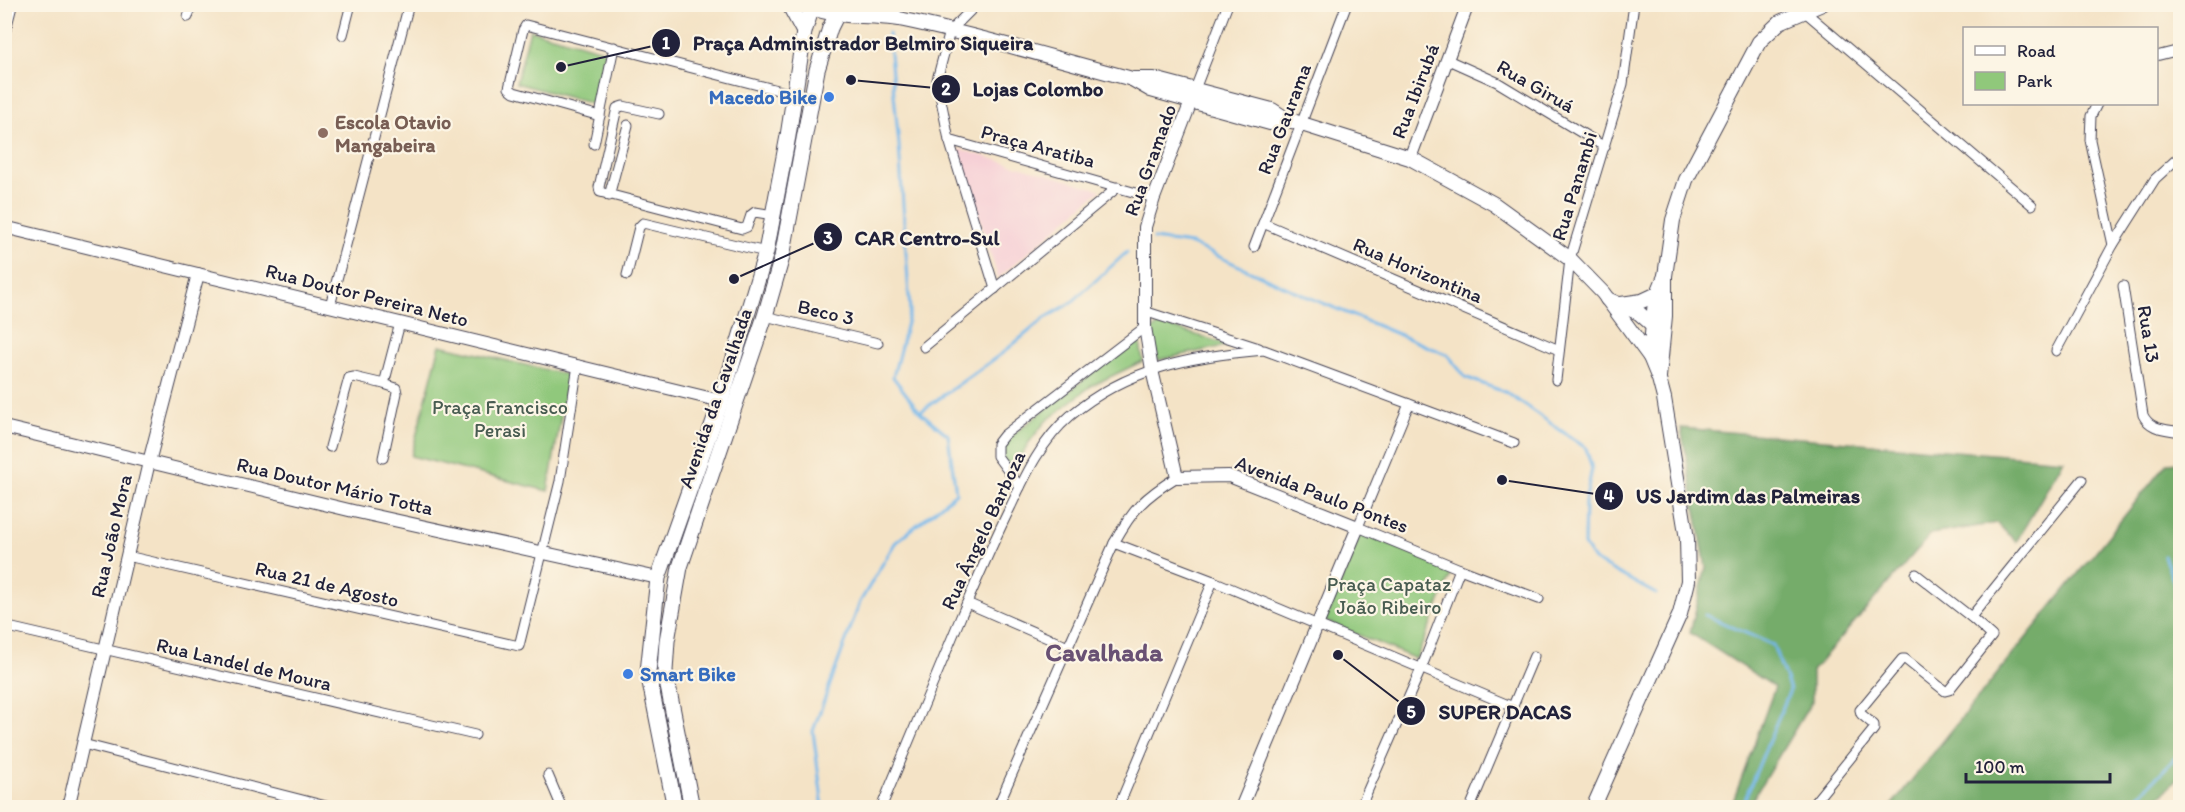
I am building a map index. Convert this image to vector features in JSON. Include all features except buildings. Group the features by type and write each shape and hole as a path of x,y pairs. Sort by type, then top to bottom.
{"main road":[{"path":"789,4 804,32"},
{"path":"872,4 902,20"},
{"path":"1593,807 1680,614 1688,581 1687,539 1656,357 1662,293 1673,220 1686,180 1759,42 1780,22 1822,4"},
{"path":"809,6 902,20 950,32 1132,79 1151,90 1194,95 1270,123 1286,119 1301,123 1410,158 1494,204 1570,259 1614,302 1624,323 1656,357"},
{"name":"Avenida da Cavalhada","path":"675,807 648,672 658,578 721,401 766,252 809,6"},
{"name":"Avenida da Cavalhada","path":"692,807 665,671 667,641 680,567 765,316 782,257 817,70 839,9"},
{"path":"1614,302 1642,301 1662,293"},
{"path":"1624,323 1641,330 1647,329 1657,318 1663,298 1662,293"},
{"path":"1614,302 1639,313 1657,330 1656,357"},
{"path":"658,578 666,586 668,599 667,641"}],"street":[{"path":"4,31 11,4"},
{"path":"188,16 192,4"},
{"path":"343,35 351,4"},
{"path":"330,306 409,4"},
{"path":"977,4 950,32 937,80 949,140 995,289"},
{"name":"Rua Gramado","path":"1176,477 1152,370 1145,327 1145,227 1228,4"},
{"name":"Rua Gaurama","path":"1254,247 1347,4"},
{"name":"Rua Ibirubá","path":"1410,158 1468,4"},
{"name":"Rua Panambi","path":"1556,380 1570,259 1623,84 1634,4"},
{"path":"1804,11 2032,205"},
{"path":"600,116 514,92 509,88 522,30 526,25 793,94"},
{"path":"594,144 614,47"},
{"path":"2158,56 2181,50"},
{"name":"Rua Giruá","path":"1448,60 1497,82 1605,147"},
{"path":"2096,105 2091,116 2090,140 2113,245"},
{"path":"659,114 623,106 617,108 599,187 600,192 742,229 747,227 755,212 773,215"},
{"path":"609,196 628,125"},
{"name":"Praça Aratiba","path":"949,140 1154,198"},
{"path":"2056,351 2113,245 2156,179 2181,156"},
{"name":"Praça Aratiba","path":"924,347 1118,187"},
{"path":"627,275 639,227 643,223 766,252"},
{"name":"Rua Horizontina","path":"1263,223 1559,350"},
{"name":"Rua Doutor Pereira Neto","path":"4,227 721,401"},
{"name":"Rua João Mora","path":"68,807 149,462 198,274"},
{"name":"Rua 13","path":"2123,286 2143,415 2146,422 2154,427 2181,432"},
{"path":"1144,311 1264,350"},
{"name":"Beco 3","path":"765,316 879,343"},
{"path":"384,384 400,323"},
{"path":"1020,487 997,456 997,444 1004,435 1145,327"},
{"name":"Rua Ângelo Barboza","path":"881,807 989,552 1030,466 1050,437 1069,417 1098,395 1132,377 1165,365 1220,354 1264,350 1514,443"},
{"path":"543,552 560,481 578,365"},
{"path":"330,447 348,378 354,377 396,388 397,393 383,458"},
{"path":"1241,807 1409,404"},
{"name":"Rua Doutor Mário Totta","path":"4,427 353,511 658,578"},
{"name":"Avenida Paulo Pontes","path":"1176,477 1229,476 1539,599"},
{"path":"997,807 1114,543 1130,514 1152,492 1176,477"},
{"path":"1971,617 2082,480"},
{"path":"1114,543 1213,581 1512,708"},
{"name":"Rua 21 de Agosto","path":"127,556 519,646 543,552"},
{"path":"1360,807 1421,669 1460,569"},
{"path":"1810,807 1874,729 1874,725 1861,714 1860,710 1902,659 1945,691 1949,690 1992,636 1916,574"},
{"path":"1118,807 1213,581"},
{"path":"967,603 1068,647"},
{"name":"Rua Landel de Moura","path":"4,626 475,735"},
{"path":"1470,807 1534,656"},
{"path":"83,744 333,807"},
{"path":"548,775 562,807"}],"shaded area":[{"path":"959,149 1101,190 998,278"}],"green space":[{"path":"530,30 606,51 593,104 516,83"},
{"path":"1161,324 1229,345 1158,360 1152,330"},
{"path":"1139,337 1143,361 1091,386 1045,422 1027,445 1015,473 1002,457 1001,447 1006,440"},
{"name":"Praça Francisco Perasi","path":"440,345 568,375 548,491 411,456"},
{"path":"1681,428 2064,460 2016,542 1997,523 1931,534 1812,671 1812,701 1748,807 1731,807 1775,687 1690,633 1706,567"},
{"path":"2180,462 2180,776 2150,807 1890,807 2167,463"},
{"name":"Praça Capataz João Ribeiro","path":"1361,532 1453,570 1416,659 1325,621"}],"waterway":[{"path":"823,808 813,731 860,602 895,543 956,493 948,435 920,412 893,377 910,311 899,145 888,33"},
{"path":"1153,239 1191,244 1301,294 1448,355 1465,377 1507,393 1586,448 1592,469 1585,502 1584,545 1594,560 1656,594"},
{"path":"920,412 1004,352 1045,318 1071,303 1127,252"},
{"path":"2164,556 2180,599"},
{"path":"1705,615 1773,645 1790,690 1741,808"},
{"path":"2127,808 2180,753"}],"place":[{"name":"Praça Administrador Belmiro Siqueira","path":"561,67"},
{"name":"Lojas Colombo","path":"851,80"},
{"name":"Macedo Bike","path":"829,97"},
{"name":"Escola Otavio Mangabeira","path":"323,133"},
{"name":"CAR Centro-Sul","path":"734,279"},
{"name":"US Jardim das Palmeiras","path":"1502,480"},
{"name":"SUPER DACAS","path":"1338,655"},
{"name":"Smart Bike","path":"628,674"}],"district":[{"name":"Cavalhada","path":"1104,652"}]}
